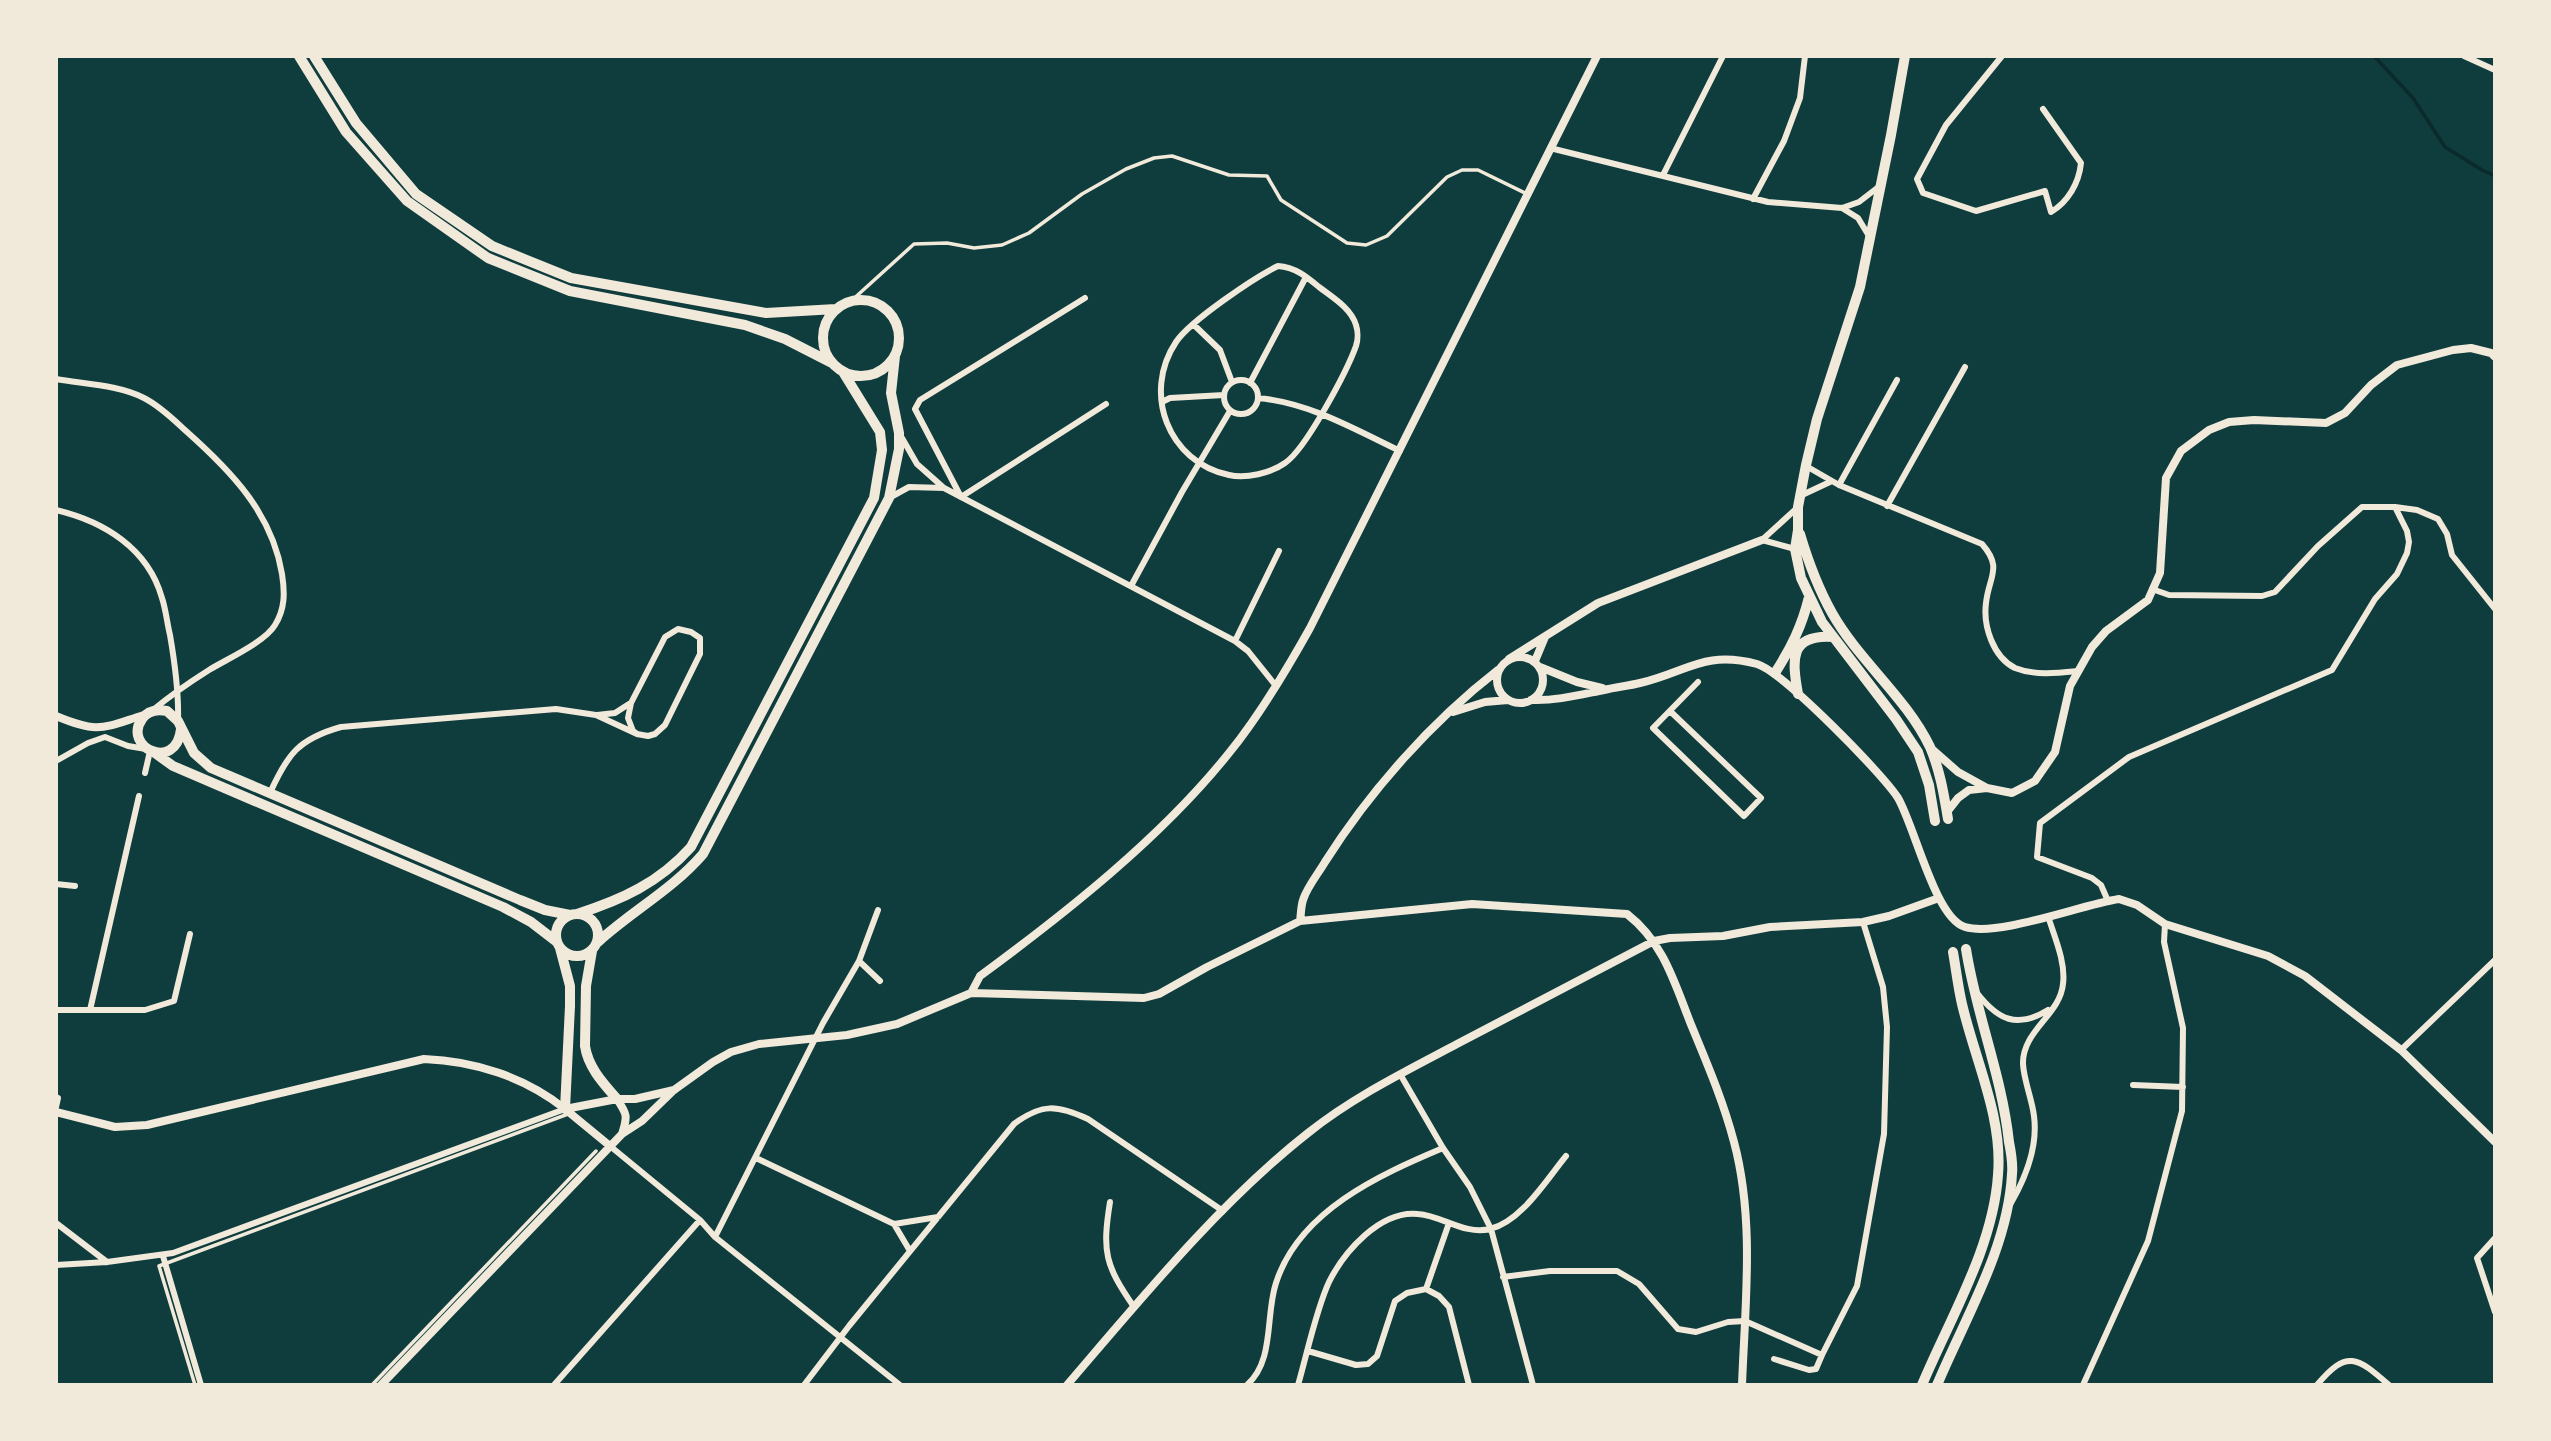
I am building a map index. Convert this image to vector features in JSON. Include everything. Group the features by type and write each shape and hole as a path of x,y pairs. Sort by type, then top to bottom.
{"main road":[{"path":"299,56 346,132 407,201 488,258 570,291 745,325 785,339 832,363 843,372 880,432 882,450 874,498 691,847 677,863 641,889 618,901 574,915 560,923 557,929 558,945 569,986 568,1111"},
{"path":"314,56 356,123 416,194 492,246 571,278 766,313 836,309 862,300 885,309 898,330 899,342 891,393 899,433 897,466 889,498 704,854 679,880 626,916 595,946 587,954 575,957 531,922 503,907 173,766 150,751 138,736 137,728 148,713 167,711 180,725 194,753 211,768 544,910 590,918 597,928 595,946 586,986 584,1046 598,1077 617,1099"},
{"path":"1905,56 1860,286 1816,419 1799,502 1795,549 1801,578 1822,622 1918,752 1929,785 1935,821"},
{"path":"832,363 823,341 824,329 836,309"},
{"path":"843,372 854,376 878,373 895,356"},
{"path":"1798,530 1813,574 1833,615 1907,712 1929,747 1942,785 1947,815"},
{"path":"1775,673 1796,640 1809,597"},
{"path":"1798,694 1794,658 1798,647 1809,639 1833,636"},
{"path":"150,751 165,752 174,747 180,739 180,725"},
{"path":"1937,1385 1995,1253 2007,1210 2013,1172 2006,1112 1971,985 1966,948"},
{"path":"1922,1385 1983,1248 1999,1173 1994,1116 1962,1004 1953,951"}],"street":[{"path":"971,993 980,976 1086,893 1179,811 1230,752 1276,686 1310,628 1597,56"},
{"path":"1663,175 1723,56"},
{"path":"1753,199 1784,141 1800,98 1805,56"},
{"path":"2003,56 1946,125 1917,178 1923,193 1976,211 2045,191 2051,212 2057,208 2075,187 2081,163 2043,109"},
{"path":"2464,56 2495,70"},
{"path":"1550,148 1768,202 1842,208 1859,202 1881,185"},
{"path":"1842,208 1858,218 1870,237"},
{"path":"1278,266 1290,266 1306,277 1343,306 1355,322 1357,331 1357,344 1322,413 1296,454 1284,464 1263,473 1229,475 1199,463 1188,456 1173,437 1162,412 1160,391 1166,363 1177,341 1193,324 1278,266"},
{"path":"1250,383 1306,277"},
{"path":"961,497 915,409 920,400 1085,298"},
{"path":"1193,324 1220,350 1232,382"},
{"path":"1929,747 1958,772 1987,788 2012,793 2035,781 2055,752 2070,687 2092,648 2106,631 2148,600 2160,573 2166,478 2180,451 2209,430 2229,422 2254,420 2326,423 2345,413 2371,385 2398,365 2453,350 2471,348 2491,353 2495,357"},
{"path":"1887,506 1965,367"},
{"path":"56,379 122,390 145,399 210,452 245,490 267,525 279,555 284,587 283,610 273,629 179,689 148,713 105,733 56,761"},
{"path":"1241,380 1250,383 1258,392 1256,405 1245,414 1230,411 1225,404 1224,395 1232,382 1241,380"},
{"path":"1300,921 1303,900 1341,837 1407,755 1509,659 1598,603 1762,540 1799,502 1835,483 1898,380"},
{"path":"1161,402 1170,398 1224,395"},
{"path":"1258,398 1279,400 1322,413 1400,451"},
{"path":"961,497 1106,404"},
{"path":"1131,586 1230,411"},
{"path":"899,433 917,464 944,488 1235,641 1248,651 1276,686"},
{"path":"1806,466 1835,483 1982,544 1991,555 1995,573 1986,603 1986,627 1993,647 2015,667 2046,674 2079,671"},
{"path":"889,498 909,487 944,488"},
{"path":"2152,589 2169,595 2262,596 2274,592 2318,546 2362,506 2395,507 2417,510 2438,519 2447,534 2452,555 2495,609"},
{"path":"2108,901 2101,885 2092,878 2037,857 2040,823 2129,758 2185,731 2332,670 2375,599 2397,573 2407,553 2407,531 2395,507"},
{"path":"56,510 96,523 119,536 140,556 156,580 163,598 179,689 180,725"},
{"path":"1762,540 1795,549"},
{"path":"1235,641 1279,551"},
{"path":"596,715 638,734 655,734 665,724 700,654 700,638 691,632 678,629 665,637 631,703 628,718 633,731 638,734"},
{"path":"1531,700 1541,689 1543,674 1537,664 1546,634"},
{"path":"1509,659 1522,656 1577,682 1605,689"},
{"path":"1450,713 1485,702 1508,699 1523,703 1531,700 1552,701 1642,683 1704,660 1727,659 1761,666 1775,673 1798,694 1879,774 1898,799 1911,826 1946,914 1964,927 1988,930 2091,904 2128,901 2165,924 2268,956 2305,976 2401,1050 2495,1142"},
{"path":"1498,670 1497,684 1508,699"},
{"path":"1670,711 1761,799 1744,816 1653,728 1698,682"},
{"path":"270,794 291,754 302,744 341,727 556,709 596,715 615,713 631,703"},
{"path":"56,716 105,733 128,746 150,751 145,773"},
{"path":"1947,815 1958,798 1969,790 1987,788"},
{"path":"90,1010 139,796"},
{"path":"56,884 75,886"},
{"path":"1067,1385 1223,1210 1270,1165 1308,1132 1346,1105 1400,1074 1654,941 1723,936 1770,927 1863,922 1889,916 1939,898"},
{"path":"381,1385 622,1133 650,1115 674,1090 731,1052 759,1044 847,1035 897,1024 971,993 1144,998 1159,994 1300,921 1472,904 1627,914 1642,925 1664,956 1720,1098 1734,1143 1743,1189 1746,1243 1742,1385"},
{"path":"715,1237 816,1038 859,961 878,910"},
{"path":"2007,1210 2022,1185 2033,1149 2035,1132 2023,1063 2025,1048 2061,992 2063,971 2048,916"},
{"path":"1774,1359 1809,1370 1816,1369 1857,1286 1884,1134 1887,1027 1883,987 1863,922"},
{"path":"2083,1385 2148,1241 2182,1111 2183,1028 2164,942 2165,924"},
{"path":"56,1010 145,1010 174,1001 190,934"},
{"path":"2401,1050 2495,960"},
{"path":"859,961 880,981"},
{"path":"1971,985 1994,1012 2005,1018 2019,1021 2030,1019 2052,1007"},
{"path":"56,1112 114,1127 147,1125 424,1059 447,1060 513,1077 550,1097 568,1111 700,1220 715,1237 900,1385"},
{"path":"1400,1074 1470,1188 1491,1229 1533,1385"},
{"path":"2133,1085 2183,1087"},
{"path":"56,1265 164,1260 568,1111 617,1099 635,1099 674,1090"},
{"path":"56,1097 56,1107"},
{"path":"617,1099 626,1112 622,1133"},
{"path":"804,1385 1014,1124 1032,1112 1054,1107 1088,1119 1223,1210"},
{"path":"1247,1385 1254,1378 1262,1361 1276,1284 1289,1255 1315,1223 1350,1194 1395,1168 1443,1148"},
{"path":"1298,1385 1329,1283 1350,1250 1379,1224 1416,1213 1468,1230 1491,1229 1516,1216 1566,1156"},
{"path":"756,1158 894,1224 910,1251"},
{"path":"1110,1202 1104,1238 1108,1263 1119,1285 1135,1307"},
{"path":"894,1224 939,1217"},
{"path":"554,1385 700,1220"},
{"path":"56,1223 107,1262"},
{"path":"1426,1289 1448,1223"},
{"path":"2495,1238 2477,1258 2495,1312"},
{"path":"164,1260 201,1385"},
{"path":"1503,1277 1550,1271 1617,1271 1639,1284 1678,1329 1696,1332 1728,1322 1745,1321 1822,1354"},
{"path":"1307,1351 1356,1365 1368,1364 1377,1356 1395,1301 1406,1293 1426,1289 1439,1296 1449,1307 1469,1385"},
{"path":"2317,1385 2333,1366 2348,1360 2367,1365 2389,1385"}],"lane":[{"path":"850,302 914,244 947,243 974,248 1002,245 1030,233 1082,194 1126,169 1154,158 1172,156 1229,175 1267,176 1281,200 1347,243 1366,245 1387,236 1447,177 1462,170 1478,170 1527,194"},
{"path":"372,1385 596,1151"},
{"path":"164,1260 159,1266 195,1385"}],"waterway":[{"path":"2374,56 2413,98 2445,147 2495,176"}]}
